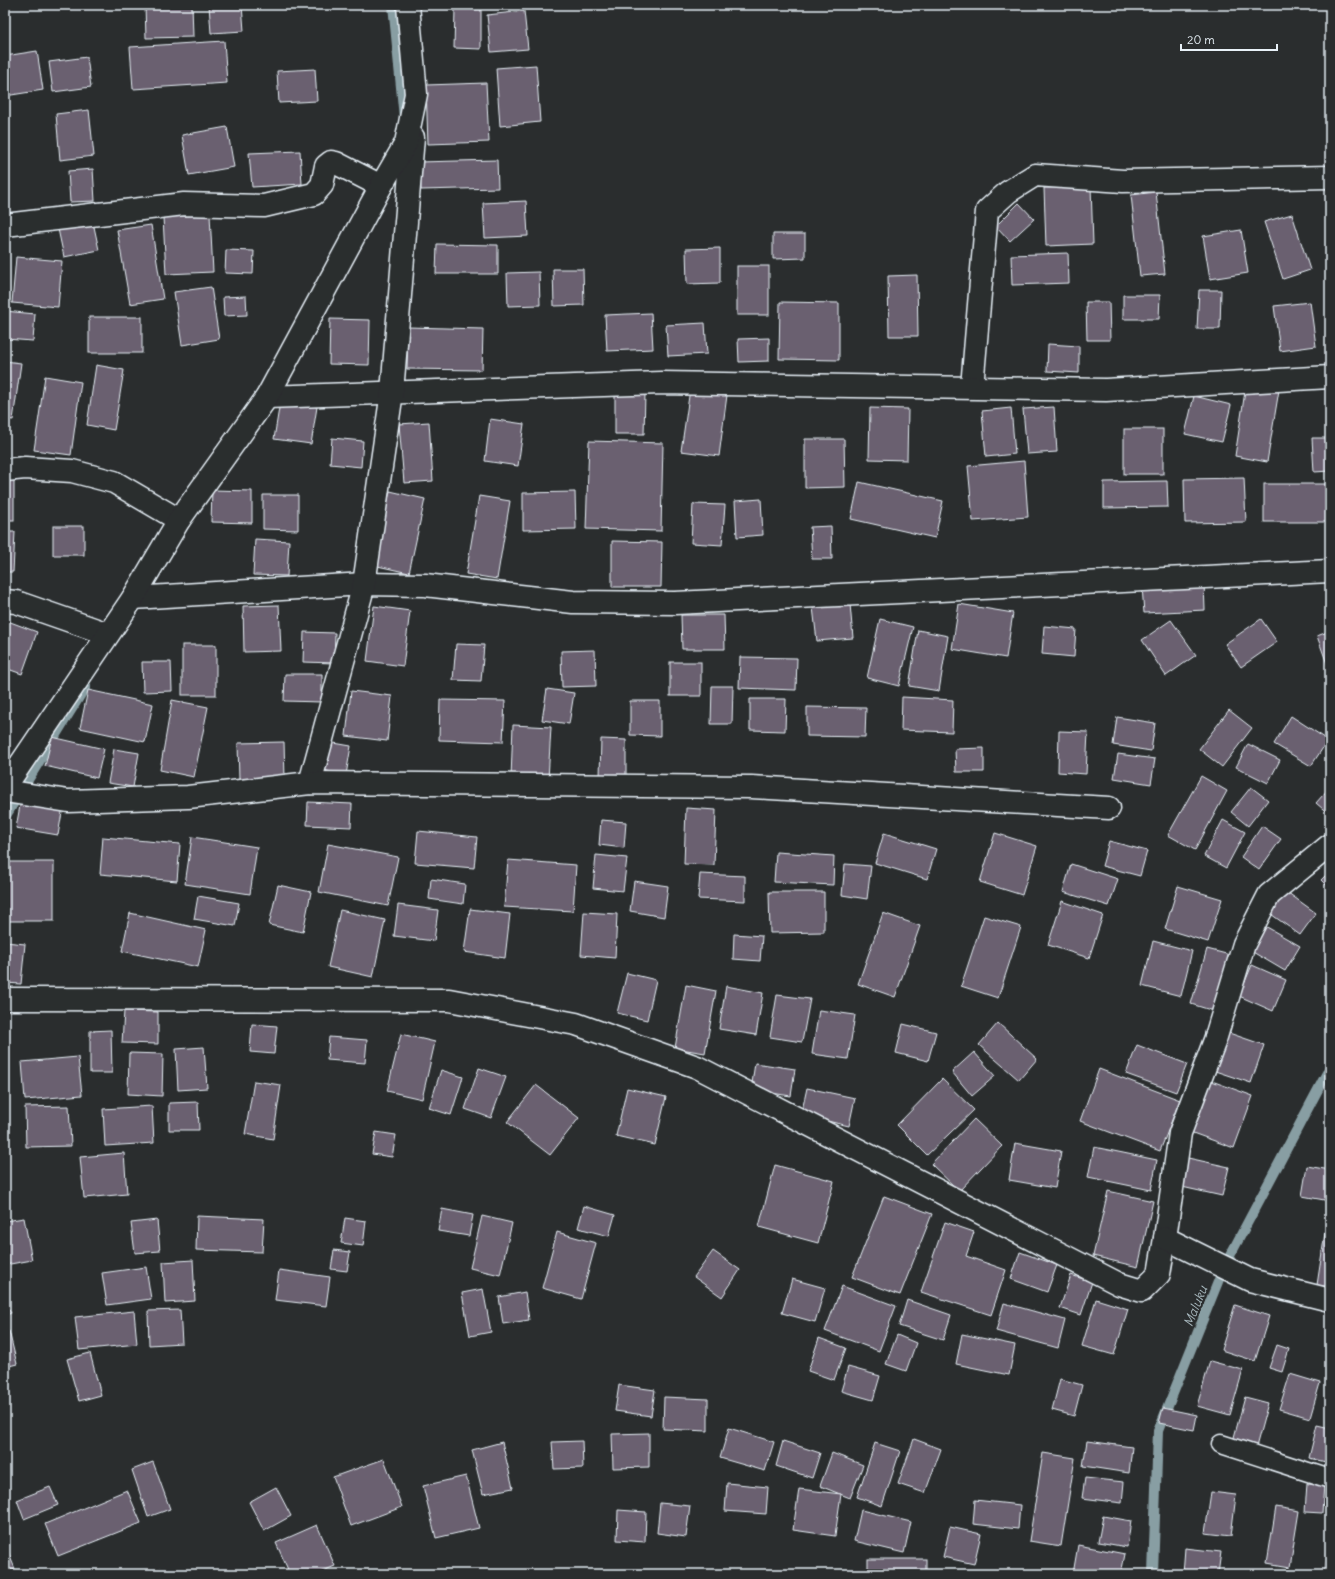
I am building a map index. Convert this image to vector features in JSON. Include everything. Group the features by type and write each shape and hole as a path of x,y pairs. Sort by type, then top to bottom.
{"street":[{"path":"310,782 364,584 392,392 416,94 408,5"},
{"path":"5,788 133,598 179,520 267,397 381,186 406,143 416,94"},
{"path":"5,226 184,204 264,206 314,194 322,186 326,166 330,162 336,162 381,186"},
{"path":"972,387 987,211 1008,192 1035,175 1123,181 1330,177"},
{"path":"267,397 661,383 1106,390 1330,377"},
{"path":"5,470 25,468 72,470 114,482 179,520"},
{"path":"133,598 364,584 425,585 573,602 675,603 1330,571"},
{"path":"5,602 16,602 108,634"},
{"path":"5,791 68,801 188,797 310,782 751,787 1109,808"},
{"path":"5,999 450,1000 576,1024 697,1067 1119,1284 1142,1291 1159,1274 1180,1133 1215,1040 1244,944 1269,895 1330,845"},
{"path":"1165,1238 1250,1280 1330,1300"}],"lane":[{"path":"1221,1444 1330,1479"}],"building":[{"path":"145,5 192,5 193,37 146,38"},
{"path":"209,5 242,5 244,31 211,33"},
{"path":"455,9 481,9 481,49 454,48"},
{"path":"524,11 528,49 491,52 487,15"},
{"path":"224,41 227,83 133,89 130,47"},
{"path":"37,51 43,90 5,96 5,56"},
{"path":"87,57 91,87 53,92 49,62"},
{"path":"536,65 540,122 500,126 496,68"},
{"path":"315,69 317,101 279,103 277,71"},
{"path":"486,83 489,142 428,144 426,85"},
{"path":"89,110 94,156 60,160 56,114"},
{"path":"227,127 234,167 189,175 182,135"},
{"path":"300,151 302,184 252,187 249,153"},
{"path":"497,160 498,188 421,190 419,162"},
{"path":"93,169 95,201 70,202 68,171"},
{"path":"1091,187 1093,244 1046,246 1044,188"},
{"path":"1156,192 1165,274 1140,276 1131,195"},
{"path":"526,201 528,236 485,238 483,203"},
{"path":"1019,203 1034,219 1010,241 996,226"},
{"path":"1292,214 1310,270 1283,279 1264,222"},
{"path":"210,215 213,272 166,274 163,217"},
{"path":"93,222 99,250 64,257 58,229"},
{"path":"151,225 163,299 130,304 117,230"},
{"path":"1241,230 1248,273 1210,279 1203,236"},
{"path":"773,234 805,234 805,258 773,259"},
{"path":"437,244 498,245 498,274 436,274"},
{"path":"720,248 720,283 687,284 686,249"},
{"path":"226,250 254,251 253,274 225,273"},
{"path":"1068,253 1069,283 1012,285 1011,255"},
{"path":"16,257 62,261 58,307 12,303"},
{"path":"737,266 769,266 769,315 737,315"},
{"path":"553,269 583,269 584,305 554,306"},
{"path":"539,272 540,305 508,306 507,273"},
{"path":"917,275 918,336 889,336 888,276"},
{"path":"211,287 219,339 182,345 174,292"},
{"path":"1199,290 1221,290 1220,329 1197,329"},
{"path":"1123,295 1160,295 1159,319 1123,319"},
{"path":"246,296 247,315 224,316 223,297"},
{"path":"780,302 839,303 839,360 779,359"},
{"path":"1086,302 1109,302 1110,340 1087,340"},
{"path":"1310,302 1316,346 1280,351 1274,306"},
{"path":"5,311 35,314 33,341 5,339"},
{"path":"651,313 653,349 607,351 605,315"},
{"path":"89,317 142,317 142,353 89,353"},
{"path":"330,319 370,320 369,365 329,364"},
{"path":"705,323 707,354 668,356 666,325"},
{"path":"408,327 483,329 482,370 407,369"},
{"path":"769,338 769,361 739,362 738,339"},
{"path":"1048,344 1079,346 1079,373 1047,371"},
{"path":"5,361 21,363 13,420 5,419"},
{"path":"96,365 124,370 114,430 87,425"},
{"path":"45,376 81,382 71,455 34,450"},
{"path":"1246,385 1279,390 1267,462 1235,456"},
{"path":"690,389 727,395 719,456 681,451"},
{"path":"615,393 645,394 644,434 615,434"},
{"path":"1194,396 1231,405 1222,442 1185,434"},
{"path":"280,402 317,407 311,444 274,439"},
{"path":"1054,407 1057,452 1027,454 1023,409"},
{"path":"870,408 908,409 907,460 869,459"},
{"path":"1011,408 1015,454 986,457 982,411"},
{"path":"490,419 524,424 518,466 485,461"},
{"path":"429,422 433,481 404,483 399,424"},
{"path":"1124,429 1163,429 1163,474 1124,474"},
{"path":"332,438 363,441 361,467 330,464"},
{"path":"1312,438 1330,438 1330,471 1314,472"},
{"path":"805,439 844,439 845,487 805,488"},
{"path":"589,441 663,443 661,531 586,529"},
{"path":"1024,461 1028,517 973,521 968,466"},
{"path":"1244,478 1246,522 1185,523 1184,479"},
{"path":"5,480 14,480 14,520 5,520"},
{"path":"1167,481 1168,507 1104,508 1104,482"},
{"path":"859,482 943,501 935,538 851,519"},
{"path":"1264,484 1329,484 1329,522 1264,522"},
{"path":"212,490 252,491 252,523 211,522"},
{"path":"390,491 425,499 409,573 373,565"},
{"path":"575,492 576,529 523,530 523,493"},
{"path":"263,495 298,495 298,530 263,529"},
{"path":"479,496 510,501 497,579 466,574"},
{"path":"761,499 763,535 737,537 735,501"},
{"path":"693,504 725,505 722,545 691,543"},
{"path":"53,526 84,526 84,555 53,555"},
{"path":"831,526 832,559 812,559 810,527"},
{"path":"5,532 15,532 13,572 5,572"},
{"path":"255,539 289,541 287,576 253,575"},
{"path":"612,541 662,542 661,587 612,587"},
{"path":"1204,583 1205,610 1144,613 1142,586"},
{"path":"850,604 853,638 817,641 813,607"},
{"path":"959,604 1013,613 1006,658 952,649"},
{"path":"279,605 281,651 244,652 243,606"},
{"path":"374,606 410,611 403,666 367,661"},
{"path":"681,615 724,615 725,649 682,649"},
{"path":"880,619 913,627 899,686 867,678"},
{"path":"1261,619 1277,642 1241,667 1225,644"},
{"path":"5,620 37,632 22,674 5,668"},
{"path":"1171,620 1196,655 1166,676 1142,640"},
{"path":"1044,626 1076,629 1074,657 1042,654"},
{"path":"918,630 948,636 939,691 909,686"},
{"path":"1330,631 1330,672 1317,636"},
{"path":"304,632 335,633 334,663 303,662"},
{"path":"456,644 484,645 481,681 453,680"},
{"path":"182,645 216,645 216,695 182,695"},
{"path":"595,650 596,686 562,687 561,651"},
{"path":"740,657 797,658 796,690 739,688"},
{"path":"142,662 171,662 172,691 143,692"},
{"path":"670,662 701,662 701,696 670,696"},
{"path":"285,674 322,674 322,702 284,701"},
{"path":"712,686 733,686 732,724 711,724"},
{"path":"547,689 574,693 569,724 542,720"},
{"path":"88,690 153,704 145,742 80,728"},
{"path":"351,691 392,696 387,741 346,736"},
{"path":"902,697 953,700 952,732 901,730"},
{"path":"750,699 786,699 785,731 750,730"},
{"path":"172,700 208,707 194,777 160,770"},
{"path":"440,700 505,701 503,742 439,740"},
{"path":"630,701 660,701 660,736 630,735"},
{"path":"807,707 866,708 865,737 807,736"},
{"path":"1229,710 1252,728 1222,767 1199,749"},
{"path":"1291,716 1328,740 1311,766 1274,744"},
{"path":"1117,717 1155,723 1151,751 1113,745"},
{"path":"513,725 551,727 548,780 511,778"},
{"path":"1059,731 1088,732 1086,774 1058,772"},
{"path":"52,737 104,749 97,778 45,766"},
{"path":"601,739 626,740 626,777 600,777"},
{"path":"284,742 285,779 239,780 238,743"},
{"path":"328,742 351,746 346,775 323,770"},
{"path":"1248,744 1280,760 1268,783 1236,767"},
{"path":"984,748 984,772 956,772 955,749"},
{"path":"114,749 139,753 133,787 108,783"},
{"path":"1118,754 1155,759 1151,784 1114,778"},
{"path":"1201,776 1227,791 1195,850 1168,835"},
{"path":"1251,787 1268,800 1248,826 1231,812"},
{"path":"1330,787 1330,815 1316,803"},
{"path":"21,800 63,807 58,835 16,828"},
{"path":"308,802 352,804 351,827 307,825"},
{"path":"686,808 716,810 714,865 684,864"},
{"path":"601,820 626,822 624,848 599,845"},
{"path":"1223,820 1245,832 1226,868 1204,856"},
{"path":"1262,826 1281,839 1259,870 1241,857"},
{"path":"418,831 477,837 474,868 415,863"},
{"path":"884,833 936,849 927,879 875,863"},
{"path":"995,833 1037,846 1022,895 980,882"},
{"path":"103,837 180,844 177,881 100,874"},
{"path":"192,837 257,847 250,894 185,884"},
{"path":"1109,841 1147,851 1140,876 1102,866"},
{"path":"328,844 398,857 388,906 319,892"},
{"path":"776,852 834,856 833,885 774,882"},
{"path":"596,855 627,858 623,891 593,888"},
{"path":"508,860 576,865 573,911 504,907"},
{"path":"5,862 54,862 54,921 5,921"},
{"path":"845,864 871,866 867,899 842,895"},
{"path":"1071,864 1118,879 1109,906 1063,892"},
{"path":"1330,871 1330,889 1321,880"},
{"path":"700,874 745,876 745,901 698,899"},
{"path":"431,879 465,884 463,904 429,899"},
{"path":"634,881 668,886 664,917 630,911"},
{"path":"278,885 311,892 303,932 269,925"},
{"path":"1178,886 1222,899 1208,942 1165,929"},
{"path":"1284,890 1316,913 1300,935 1268,912"},
{"path":"769,892 824,892 824,932 770,933"},
{"path":"198,896 239,903 235,926 194,919"},
{"path":"1062,901 1103,915 1089,958 1048,945"},
{"path":"398,905 438,910 434,941 394,936"},
{"path":"470,909 510,914 505,958 464,952"},
{"path":"340,910 385,920 373,977 328,967"},
{"path":"584,912 617,914 615,958 581,955"},
{"path":"130,913 206,930 198,967 122,951"},
{"path":"883,913 920,926 895,997 858,984"},
{"path":"984,916 1021,927 998,998 961,986"},
{"path":"1265,926 1300,946 1285,971 1251,951"},
{"path":"734,934 762,936 760,961 733,959"},
{"path":"1153,941 1192,951 1181,996 1142,986"},
{"path":"5,942 25,944 21,984 5,983"},
{"path":"1207,949 1230,955 1214,1011 1191,1004"},
{"path":"1252,965 1286,980 1273,1011 1239,996"},
{"path":"627,973 656,980 647,1020 617,1013"},
{"path":"686,985 716,991 705,1053 675,1048"},
{"path":"726,986 763,993 756,1035 719,1029"},
{"path":"777,995 810,999 802,1042 770,1037"},
{"path":"819,1010 855,1015 848,1059 812,1054"},
{"path":"124,1011 158,1012 158,1044 122,1043"},
{"path":"998,1023 1037,1059 1019,1080 979,1045"},
{"path":"252,1024 277,1026 274,1054 250,1052"},
{"path":"903,1024 936,1032 928,1061 896,1053"},
{"path":"111,1030 112,1073 90,1073 90,1031"},
{"path":"1229,1033 1264,1045 1251,1083 1215,1071"},
{"path":"401,1034 435,1042 422,1099 387,1091"},
{"path":"329,1037 367,1040 365,1063 327,1060"},
{"path":"1137,1045 1187,1064 1176,1092 1126,1074"},
{"path":"204,1047 207,1088 178,1090 176,1049"},
{"path":"974,1052 995,1076 972,1096 952,1072"},
{"path":"129,1053 163,1054 162,1096 128,1094"},
{"path":"78,1057 82,1095 25,1100 22,1062"},
{"path":"755,1063 795,1069 791,1096 751,1090"},
{"path":"479,1068 506,1077 491,1118 465,1109"},
{"path":"1099,1069 1180,1100 1160,1151 1080,1121"},
{"path":"441,1070 463,1077 451,1115 429,1108"},
{"path":"942,1079 974,1110 927,1155 897,1125"},
{"path":"1209,1080 1253,1096 1234,1148 1190,1132"},
{"path":"254,1081 281,1085 273,1139 245,1134"},
{"path":"536,1085 579,1118 550,1155 507,1122"},
{"path":"627,1088 666,1097 655,1145 616,1136"},
{"path":"807,1088 855,1098 849,1126 801,1115"},
{"path":"198,1102 199,1130 169,1130 169,1103"},
{"path":"69,1106 71,1146 26,1147 25,1107"},
{"path":"152,1106 154,1143 105,1146 103,1109"},
{"path":"974,1119 1002,1146 959,1191 931,1164"},
{"path":"376,1132 396,1135 392,1157 372,1154"},
{"path":"1015,1143 1061,1151 1055,1188 1009,1180"},
{"path":"1094,1147 1157,1160 1151,1190 1088,1177"},
{"path":"124,1153 127,1194 84,1198 80,1157"},
{"path":"1188,1158 1229,1167 1222,1196 1182,1187"},
{"path":"775,1165 834,1181 818,1243 759,1227"},
{"path":"1307,1166 1330,1170 1330,1201 1302,1196"},
{"path":"1108,1191 1153,1201 1138,1267 1093,1256"},
{"path":"884,1196 932,1214 900,1295 852,1277"},
{"path":"584,1206 615,1215 609,1236 578,1228"},
{"path":"442,1209 473,1215 469,1236 438,1231"},
{"path":"197,1216 264,1219 262,1252 196,1250"},
{"path":"482,1216 512,1223 500,1275 470,1268"},
{"path":"24,1218 32,1260 5,1265 5,1221"},
{"path":"345,1218 366,1221 363,1246 341,1243"},
{"path":"157,1220 160,1251 135,1253 131,1223"},
{"path":"945,1222 974,1232 966,1256 1006,1270 991,1315 921,1292"},
{"path":"557,1232 596,1243 581,1299 542,1288"},
{"path":"1325,1233 1330,1234 1330,1287 1317,1285"},
{"path":"334,1250 350,1252 347,1271 331,1269"},
{"path":"713,1251 740,1270 722,1297 694,1277"},
{"path":"1020,1252 1057,1265 1047,1292 1011,1279"},
{"path":"193,1260 195,1301 165,1303 163,1262"},
{"path":"146,1267 151,1299 107,1305 102,1273"},
{"path":"279,1270 330,1277 326,1306 275,1300"},
{"path":"1071,1275 1092,1282 1081,1315 1060,1308"},
{"path":"792,1279 825,1288 815,1322 782,1313"},
{"path":"842,1286 896,1306 879,1351 825,1331"},
{"path":"483,1289 491,1332 470,1336 462,1293"},
{"path":"525,1292 529,1320 503,1324 499,1297"},
{"path":"1096,1299 1128,1309 1114,1355 1082,1346"},
{"path":"907,1300 951,1315 943,1340 899,1326"},
{"path":"1004,1303 1065,1320 1058,1348 996,1331"},
{"path":"5,1304 11,1313 5,1316"},
{"path":"1235,1305 1269,1316 1255,1361 1221,1350"},
{"path":"180,1310 182,1343 149,1345 148,1311"},
{"path":"134,1311 137,1344 79,1350 75,1317"},
{"path":"9,1331 17,1364 5,1367 5,1332"},
{"path":"962,1334 1015,1345 1009,1375 956,1364"},
{"path":"897,1335 916,1343 906,1371 886,1364"},
{"path":"819,1338 846,1348 834,1380 808,1371"},
{"path":"1277,1345 1289,1349 1282,1372 1269,1368"},
{"path":"90,1353 101,1395 79,1401 67,1359"},
{"path":"1210,1361 1243,1370 1230,1415 1197,1406"},
{"path":"848,1367 880,1376 873,1400 841,1391"},
{"path":"1290,1374 1320,1383 1310,1418 1279,1409"},
{"path":"1060,1379 1082,1385 1074,1416 1052,1410"},
{"path":"619,1385 655,1390 651,1416 615,1411"},
{"path":"664,1397 708,1399 708,1431 663,1429"},
{"path":"1245,1397 1268,1403 1256,1447 1233,1441"},
{"path":"1163,1408 1197,1415 1194,1430 1159,1423"},
{"path":"1330,1410 1330,1422 1327,1421"},
{"path":"1317,1425 1330,1428 1330,1463 1309,1458"},
{"path":"729,1428 774,1442 765,1471 720,1458"},
{"path":"649,1433 649,1467 613,1468 612,1434"},
{"path":"914,1439 941,1449 925,1493 898,1484"},
{"path":"582,1441 583,1468 554,1469 552,1442"},
{"path":"783,1441 820,1453 812,1478 776,1466"},
{"path":"1087,1441 1132,1447 1129,1473 1083,1466"},
{"path":"502,1442 513,1488 483,1494 472,1450"},
{"path":"875,1443 900,1451 882,1506 857,1497"},
{"path":"832,1453 863,1465 850,1498 820,1486"},
{"path":"1043,1453 1075,1458 1061,1546 1029,1541"},
{"path":"384,1459 402,1507 351,1526 333,1477"},
{"path":"153,1462 170,1509 148,1517 132,1470"},
{"path":"466,1476 479,1528 436,1538 423,1486"},
{"path":"1085,1478 1124,1482 1122,1503 1082,1498"},
{"path":"727,1483 768,1487 766,1514 725,1511"},
{"path":"1307,1483 1324,1484 1322,1513 1305,1512"},
{"path":"50,1487 58,1505 24,1519 17,1500"},
{"path":"276,1487 291,1516 264,1531 249,1502"},
{"path":"799,1489 841,1494 835,1536 793,1530"},
{"path":"127,1490 141,1523 58,1556 45,1524"},
{"path":"1211,1492 1236,1495 1231,1536 1205,1533"},
{"path":"975,1500 1020,1505 1018,1529 973,1524"},
{"path":"660,1503 690,1506 686,1537 657,1533"},
{"path":"1276,1507 1299,1511 1290,1567 1267,1563"},
{"path":"618,1510 646,1512 645,1542 617,1540"},
{"path":"861,1510 911,1522 904,1553 854,1541"},
{"path":"1103,1516 1131,1521 1127,1547 1098,1542"},
{"path":"1330,1521 1330,1574 1324,1574"},
{"path":"317,1525 335,1566 316,1574 290,1574 276,1543"},
{"path":"950,1527 981,1534 974,1564 943,1557"},
{"path":"5,1544 15,1569 5,1572"},
{"path":"1078,1545 1125,1554 1121,1574 1073,1574"},
{"path":"1185,1548 1221,1552 1218,1574 1183,1574"},
{"path":"868,1559 926,1559 926,1574 868,1574"},
{"path":"161,1568 163,1574 147,1574"}],"waterway":[{"path":"393,5 404,118"},
{"path":"5,817 86,686"},
{"name":"Maluku","path":"1153,1574 1158,1431 1224,1267 1330,1067"}]}
